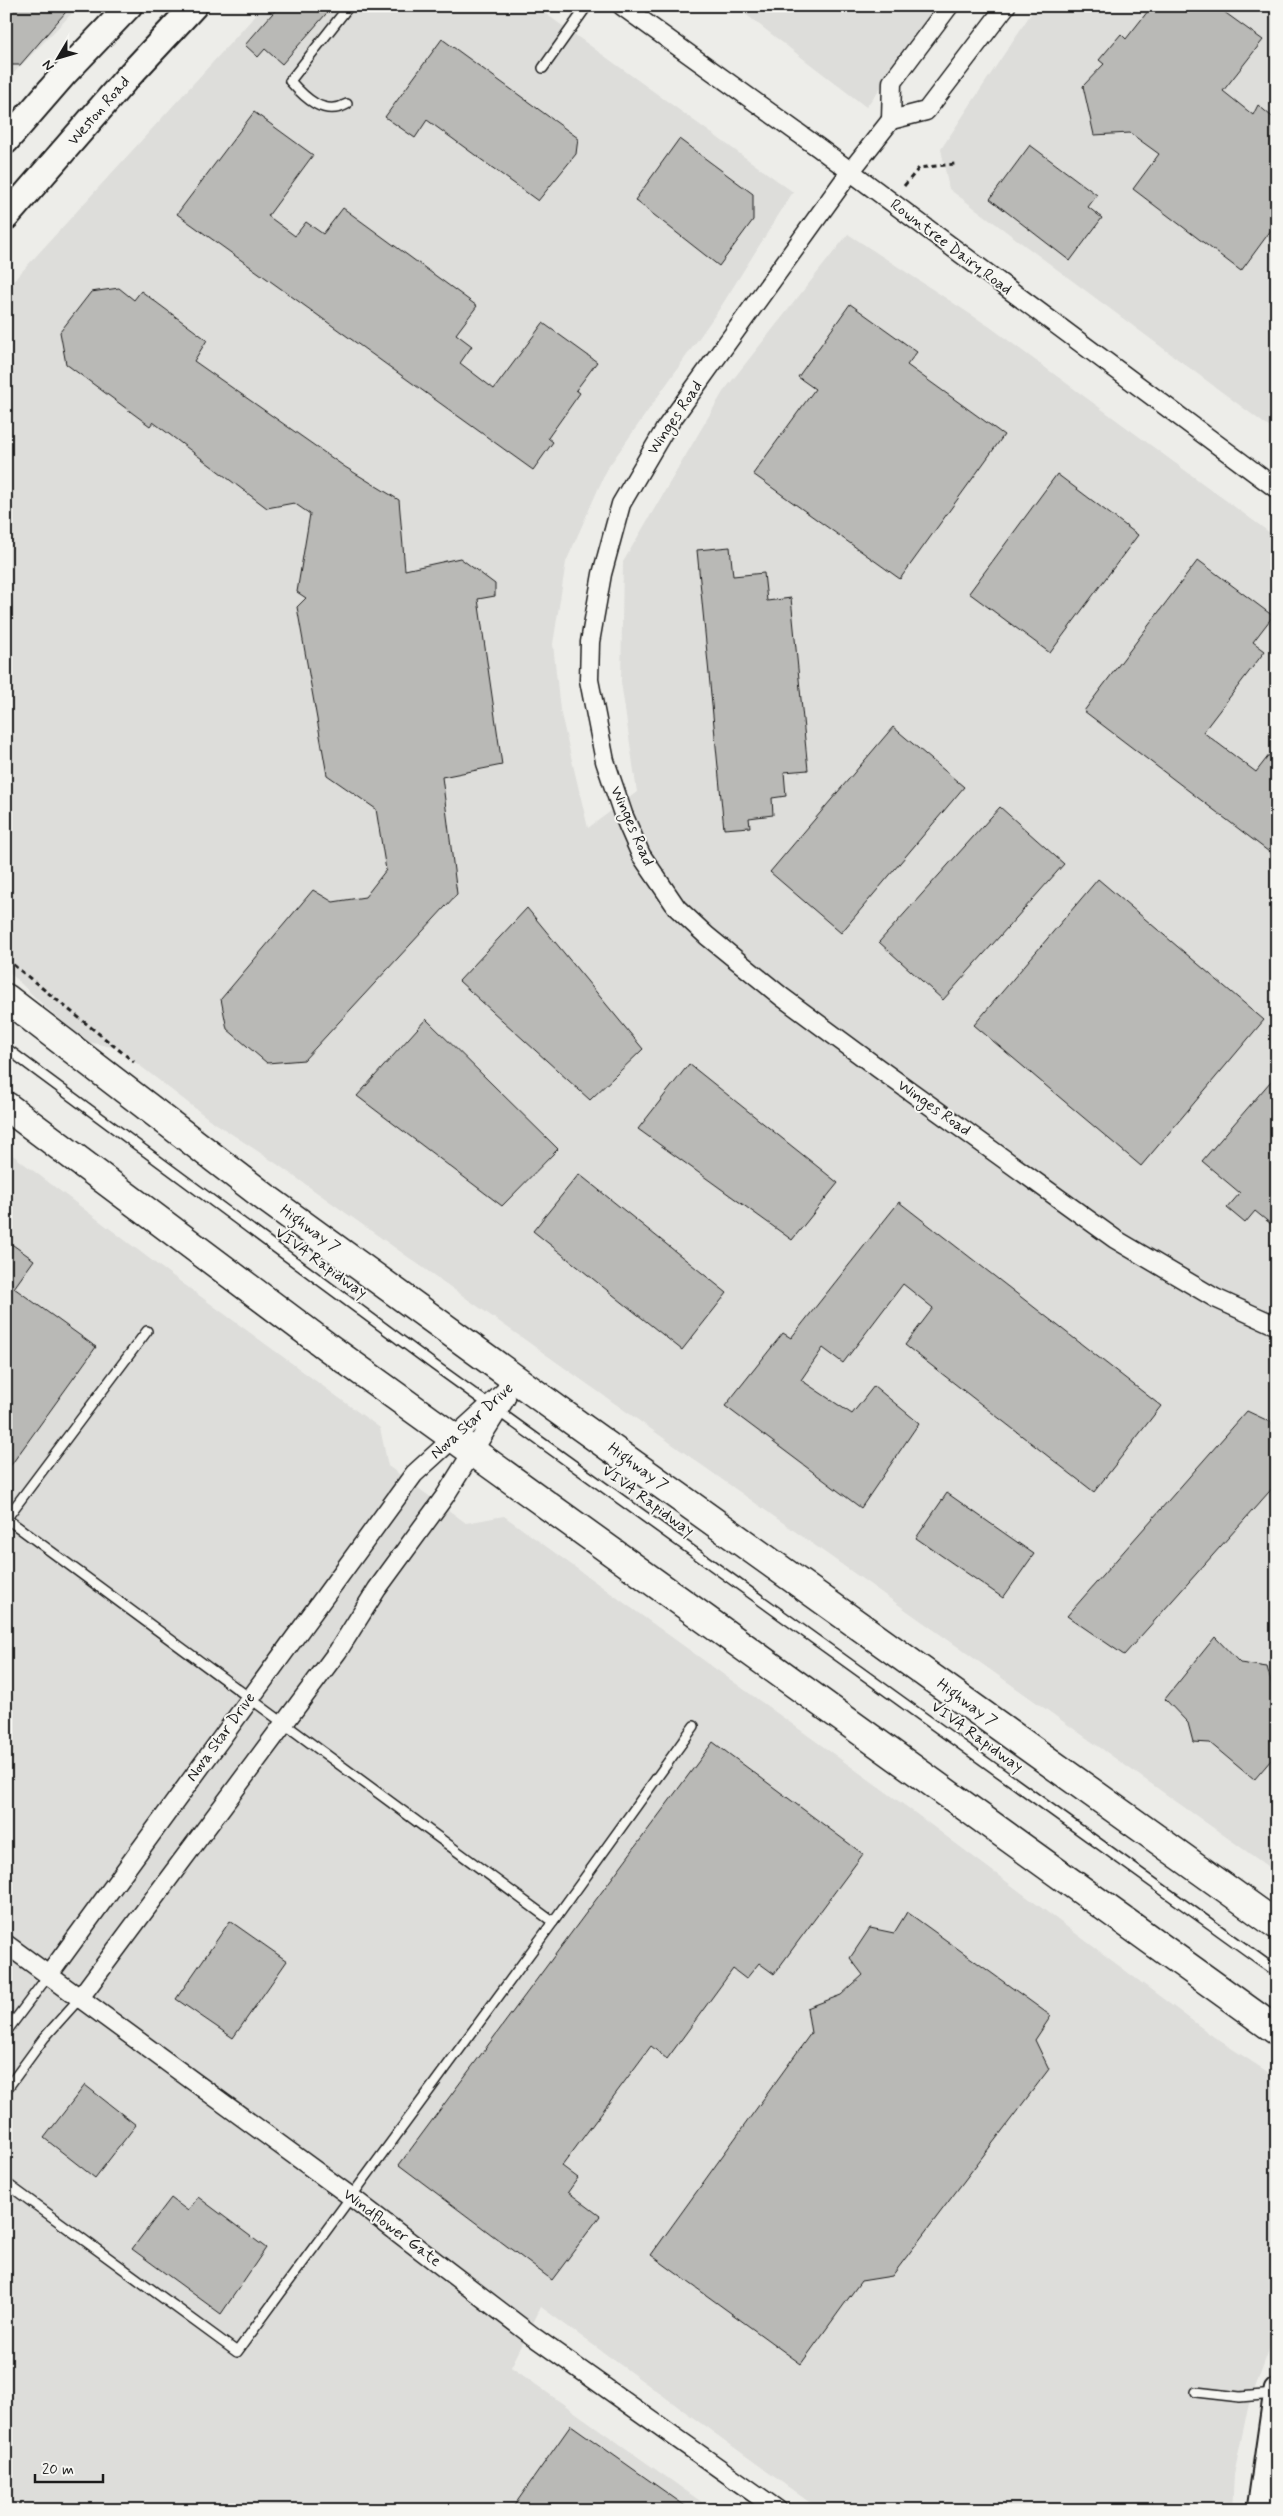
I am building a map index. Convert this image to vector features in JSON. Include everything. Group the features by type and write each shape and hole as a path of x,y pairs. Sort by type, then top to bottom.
{"main road":[{"path":"9,131 129,6"},
{"name":"Weston Road","path":"6,217 126,79 194,6"},
{"name":"Highway 7","path":"6,998 266,1198 1277,1925"},
{"path":"6,1106 216,1265 463,1445 1277,2031"},
{"path":"1260,2510 1277,2392"}],"street":[{"name":"Rowntree Dairy Road","path":"622,6 891,202 1277,489"},
{"path":"949,6 892,82 891,120 926,110 1006,6"},
{"name":"Winges Road","path":"891,120 850,172 665,429 621,504 594,609 590,642 589,680 604,761 623,814 642,855 677,908 707,936 778,993 878,1068 1116,1238 1215,1298 1277,1326"},
{"name":"Nova Star Drive","path":"48,1976 414,1474 463,1445 517,1380"},
{"name":"Nova Star Drive","path":"79,1999 338,1651 377,1589 445,1496 463,1445 494,1408"},
{"name":"Windflower Gate","path":"6,1944 350,2196 534,2337 778,2510"}],"lane":[{"path":"347,104 338,109 329,110 302,95 290,81 349,6"},
{"path":"543,68 587,6"},
{"name":"VIVA Rapidway","path":"6,1048 494,1408 1277,1972"},
{"path":"147,1331 6,1519 553,1922"},
{"path":"6,2184 237,2352 553,1922 694,1726"},
{"path":"6,2032 48,1976"},
{"path":"6,2090 44,2038 79,1999"},
{"path":"1196,2392 1240,2396 1277,2392"}],"path":[{"path":"891,202 919,168 955,164"},
{"path":"6,959 137,1064"}],"shaded area":[{"path":"6,6 79,6 6,81"},
{"path":"264,6 535,6 793,192 720,308 607,469 566,562 553,644 560,710 588,828 637,792 621,682 623,562 723,392 848,234 990,327 1277,538 1277,1873 274,1162 209,1119 117,1048 88,1042 45,1007 6,969 6,289"},
{"path":"735,6 943,6 866,107"},
{"path":"1036,6 1277,6 1277,433 949,189 941,149"},
{"path":"6,1150 159,1266 380,1428 388,1466 466,1523 504,1516 911,1810 1214,2037 1277,2078 1277,2328 1248,2407 1234,2475 1232,2510 820,2510 541,2307 511,2367 713,2510 6,2510"}],"building":[{"path":"6,6 71,6 20,65 6,65"},
{"path":"279,6 333,6 282,64 265,49 258,57 245,45"},
{"path":"1152,6 1216,6 1263,40 1223,91 1253,115 1258,105 1277,121 1277,222 1241,271 1133,189 1159,154 1130,133 1094,135 1083,86 1104,64 1099,60 1121,34 1126,39"},
{"path":"442,39 578,138 576,154 538,201 427,120 415,138 385,117"},
{"path":"254,112 313,155 268,216 295,236 306,222 323,234 343,208 477,306 456,334 472,346 460,363 494,389 543,323 597,362 576,390 580,393 548,438 553,442 533,470 177,214"},
{"path":"679,139 753,194 753,220 719,266 635,200"},
{"path":"1030,145 1097,195 1088,207 1102,218 1070,261 990,199"},
{"path":"119,288 134,300 141,291 207,340 194,361 345,467 399,500 405,570 460,558 495,584 495,596 478,599 502,765 442,777 457,894 304,1060 267,1063 227,1029 221,999 313,890 333,902 365,897 386,870 376,809 327,775 297,607 306,598 297,592 310,514 294,503 267,508 153,422 150,426 66,364 60,332 91,292"},
{"path":"850,304 917,352 907,365 1004,435 900,579 753,474 815,389 798,377"},
{"path":"1057,474 1138,535 1050,653 969,593"},
{"path":"730,547 733,576 764,573 767,601 791,598 808,770 784,772 786,796 772,798 773,815 749,818 750,827 724,829 697,550"},
{"path":"1198,560 1273,616 1253,642 1265,651 1203,732 1256,772 1277,745 1277,858 1084,711"},
{"path":"893,727 964,787 841,933 770,872"},
{"path":"1000,807 1064,864 943,1000 879,942"},
{"path":"1098,879 1264,1020 1141,1166 974,1025"},
{"path":"527,908 643,1049 590,1100 459,981"},
{"path":"426,1019 558,1149 502,1206 357,1096"},
{"path":"689,1064 838,1183 792,1240 638,1129"},
{"path":"1277,1074 1277,1229 1255,1211 1245,1223 1227,1208 1240,1193 1202,1161"},
{"path":"579,1174 727,1293 682,1350 533,1231"},
{"path":"899,1202 1161,1406 1094,1492 905,1345 933,1308 903,1284 843,1363 823,1348 801,1380 852,1414 874,1386 919,1423 861,1508 725,1406 783,1333 791,1338"},
{"path":"6,1240 34,1260 14,1288 96,1347 6,1472"},
{"path":"1247,1411 1277,1425 1277,1483 1124,1655 1067,1616"},
{"path":"947,1493 1034,1554 1003,1598 916,1538"},
{"path":"1215,1637 1240,1663 1267,1667 1272,1685 1277,1690 1277,1753 1254,1780 1210,1743 1193,1742 1188,1723 1165,1699"},
{"path":"713,1742 863,1854 774,1974 759,1963 746,1979 733,1969 667,2059 651,2046 562,2166 578,2178 568,2192 600,2216 552,2280 399,2165"},
{"path":"907,1912 1051,2016 1035,2040 1049,2069 892,2276 861,2281 801,2364 651,2255 811,2033 807,2008 841,1995 863,1975 850,1958 870,1928 894,1933"},
{"path":"230,1921 287,1961 233,2038 176,1999"},
{"path":"85,2085 136,2125 95,2178 44,2138"},
{"path":"198,2197 266,2248 221,2314 132,2249 171,2198 188,2211"},
{"path":"571,2425 691,2510 511,2510"}]}
